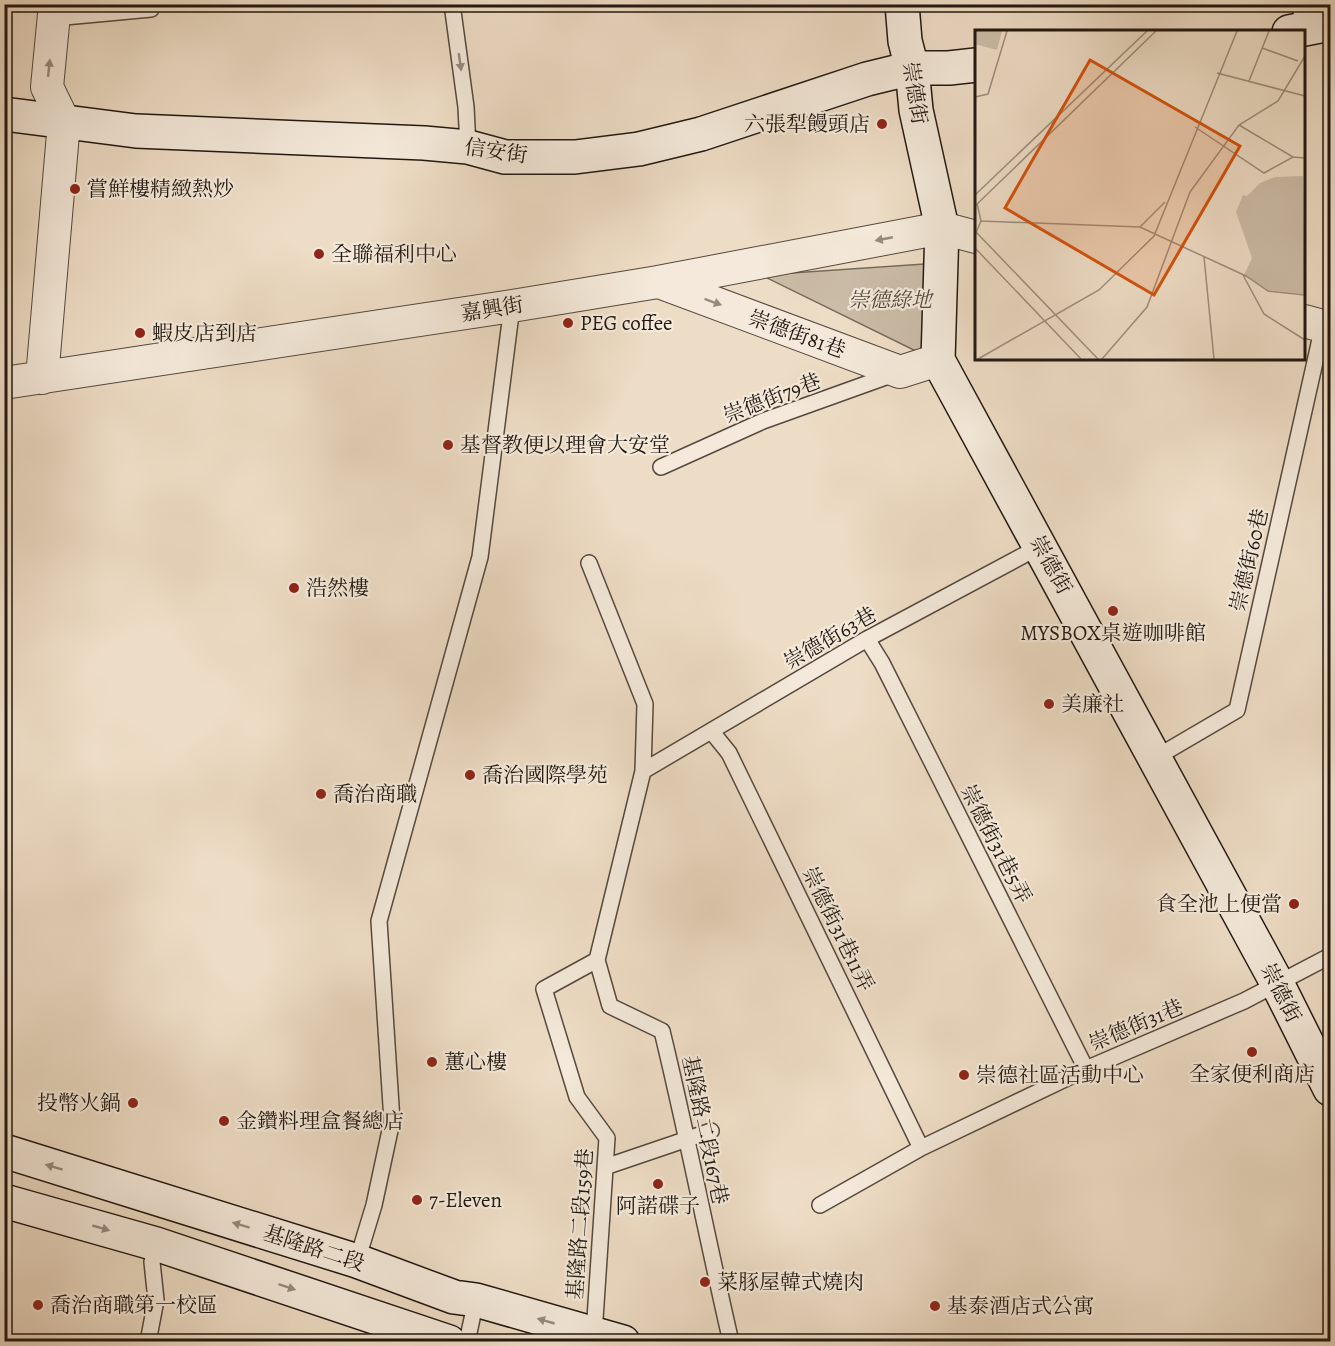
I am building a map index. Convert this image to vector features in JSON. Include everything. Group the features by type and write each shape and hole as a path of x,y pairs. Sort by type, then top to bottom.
{"street":[{"name":"崇德街","path":"902,4 905,41 912,68 916,110 942,228 938,360 1277,983 1330,1089"},
{"path":"42,378 64,122 47,87 55,11"},
{"name":"信安街","path":"4,114 136,131 468,147 505,157 575,157 639,149 700,134 867,79 912,68 975,65"},
{"name":"嘉興街","path":"4,383 658,282 942,228 975,237"},
{"name":"崇德街81巷","path":"658,282 900,372"},
{"path":"900,372 938,360"},
{"name":"基隆路二段","path":"4,1152 357,1261 454,1297 476,1300 609,1338"},
{"path":"4,1201 156,1244 449,1341"}],"lane":[{"path":"55,11 151,9 153,4"},
{"path":"452,4 466,108 468,147"},
{"path":"357,1261 374,1205 392,1121 379,921 480,557 512,306"},
{"name":"崇德街60巷","path":"1155,758 1237,710 1319,325"},
{"name":"崇德街79巷","path":"661,467 763,421 900,372"},
{"name":"崇德街63巷","path":"643,771 867,639 1041,546"},
{"path":"589,563 645,704 643,771 597,960"},
{"name":"崇德街31巷5弄","path":"867,639 882,663 1086,1069"},
{"name":"崇德街31巷11弄","path":"712,732 729,753 921,1148"},
{"name":"崇德街31巷","path":"820,1205 921,1148 1086,1069 1244,1001 1330,956"},
{"name":"基隆路二段167巷","path":"597,960 610,1006 662,1031 688,1138 698,1196 731,1341"},
{"name":"基隆路二段159巷","path":"597,960 544,989 577,1097 607,1138 605,1167 609,1338"},
{"path":"605,1167 711,1131"},
{"path":"148,1341 156,1300 152,1262 156,1244"},
{"path":"467,1341 476,1300"}],"green space":[{"name":"崇德綠地","path":"924,264 926,356 761,275"}],"place":[{"name":"六張犁饅頭店","path":"882,124"},
{"name":"嘗鮮樓精緻熱炒","path":"75,189"},
{"name":"全聯福利中心","path":"319,254"},
{"name":"PEG coffee","path":"568,323"},
{"name":"蝦皮店到店","path":"140,333"},
{"name":"基督教便以理會大安堂","path":"448,445"},
{"name":"浩然樓","path":"294,588"},
{"name":"MYSBOX桌遊咖啡館","path":"1113,611"},
{"name":"美廉社","path":"1049,704"},
{"name":"喬治國際學苑","path":"470,775"},
{"name":"喬治商職","path":"321,794"},
{"name":"食全池上便當","path":"1294,904"},
{"name":"全家便利商店","path":"1252,1052"},
{"name":"蕙心樓","path":"432,1062"},
{"name":"崇德社區活動中心","path":"964,1075"},
{"name":"投幣火鍋","path":"133,1103"},
{"name":"金鑽料理盒餐總店","path":"224,1121"},
{"name":"阿諾碟子","path":"658,1184"},
{"name":"7-Eleven","path":"417,1200"},
{"name":"菜豚屋韓式燒肉","path":"705,1282"},
{"name":"喬治商職第一校區","path":"38,1305"},
{"name":"基泰酒店式公寓","path":"935,1306"}]}
